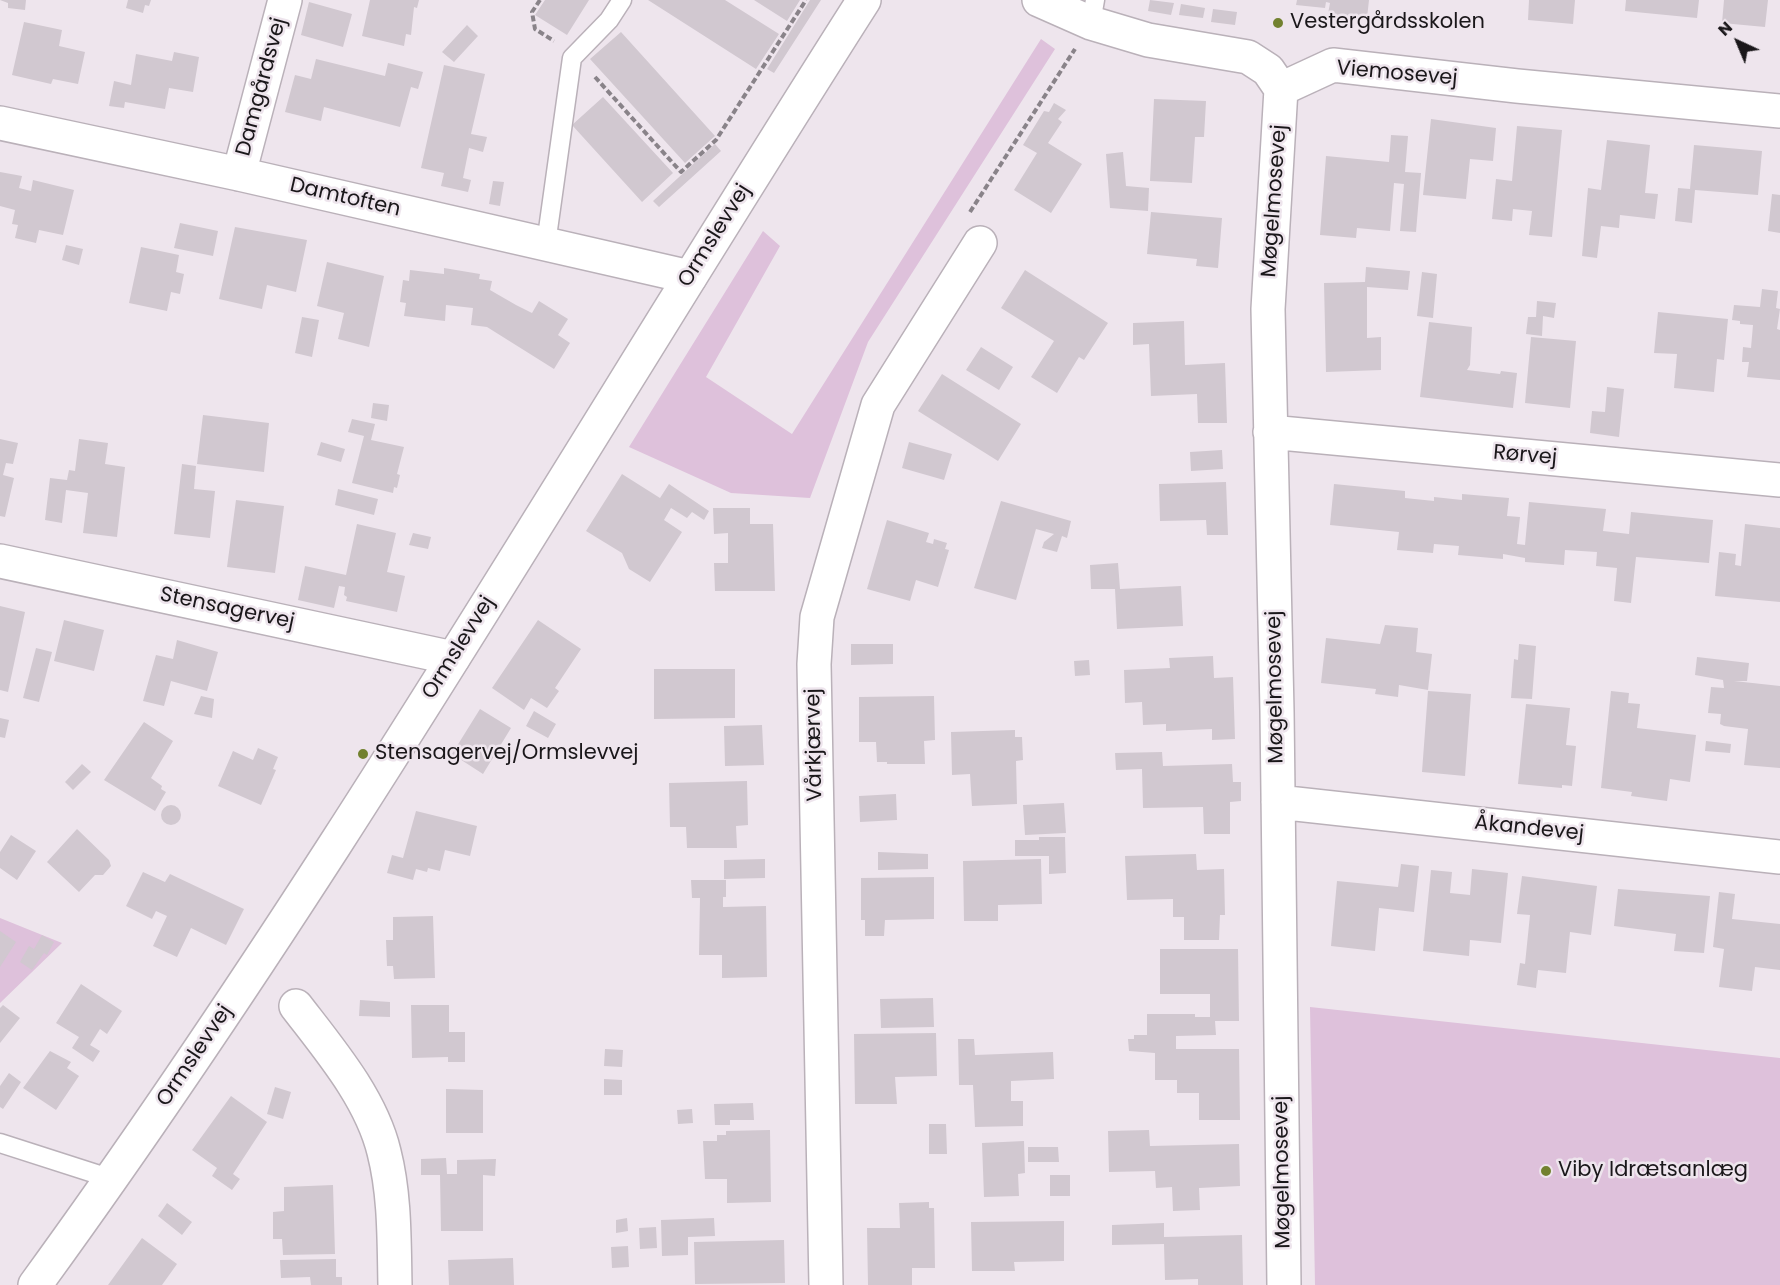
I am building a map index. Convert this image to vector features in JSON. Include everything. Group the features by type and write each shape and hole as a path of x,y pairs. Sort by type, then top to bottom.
{"street":[{"name":"Damgårdsvej","path":"239,174 285,0"},
{"name":"Ormslevvej","path":"35,1285 112,1179 255,966 453,658 864,0"},
{"path":"1039,0 1093,11 1148,40 1248,57 1268,70 1281,89"},
{"name":"Viemosevej","path":"1281,89 1333,65 1517,86 1780,111"},
{"name":"Møgelmosevej","path":"1281,89 1268,309 1278,802 1284,1285"},
{"name":"Damtoften","path":"0,123 239,174 690,277"},
{"name":"Vårkjærvej","path":"826,1285 814,664 817,617 878,405 974,229"},
{"name":"Rørvej","path":"1270,432 1780,480"},
{"name":"Stensagervej","path":"0,561 453,658"},
{"name":"Åkandevej","path":"1278,802 1780,857"},
{"path":"296,1006 330,1050 364,1104 384,1150 393,1200 395,1285"}],"lane":[{"path":"546,244 572,58 609,20 622,0"},
{"path":"0,1143 112,1179"}],"path":[{"path":"540,0 532,12 536,28 575,55 681,172 716,140 806,0"},
{"path":"974,229 1093,11"}],"shaded area":[{"path":"1041,39 1055,49 868,342 810,498 731,493 629,447 763,231 780,246 706,377 792,434"},
{"path":"0,918 62,943 0,1003"},
{"name":"Viby Idrætsanlæg","path":"1310,1007 1780,1058 1780,1285 1315,1285"}],"building":[{"path":"0,0 26,0 25,10 8,8 8,3"},
{"path":"128,0 151,0 149,6 145,5 143,13 126,8"},
{"path":"370,0 419,0 417,8 414,7 411,35 406,34 404,46 362,36"},
{"path":"545,0 589,0 567,35 535,15"},
{"path":"648,0 725,0 779,34 756,69"},
{"path":"754,0 800,0 787,21"},
{"path":"810,0 821,0 774,73 767,69"},
{"path":"1150,0 1174,3 1171,15 1148,11"},
{"path":"1297,0 1369,0 1367,18 1328,14 1330,3 1326,2 1325,8 1296,5"},
{"path":"1529,0 1575,0 1573,24 1528,20"},
{"path":"1626,0 1699,0 1697,18 1625,11"},
{"path":"1724,0 1768,0 1765,27 1722,23"},
{"path":"309,2 352,14 343,47 301,35"},
{"path":"1181,4 1205,8 1203,18 1179,15"},
{"path":"1213,9 1237,12 1235,25 1211,22"},
{"path":"24,22 62,30 59,46 85,52 78,84 53,79 51,84 12,75"},
{"path":"467,25 478,36 454,62 442,52"},
{"path":"621,32 715,136 685,163 590,59"},
{"path":"174,52 199,57 193,92 169,88 165,109 125,102 124,108 109,106 114,81 131,85 136,54 172,61"},
{"path":"316,59 385,76 388,63 423,72 418,89 411,87 400,127 324,107 321,121 285,112 295,75 311,79"},
{"path":"444,65 485,74 471,134 487,137 483,152 469,148 463,178 471,180 468,192 441,186 444,173 421,168"},
{"path":"603,97 673,173 642,202 572,125"},
{"path":"1154,99 1206,101 1204,137 1195,137 1192,183 1150,181"},
{"path":"1054,103 1066,110 1058,119 1062,122 1048,143 1082,164 1051,213 1014,190 1037,153 1023,145 1044,111 1049,112"},
{"path":"1431,119 1496,128 1493,161 1470,159 1466,199 1423,195"},
{"path":"1517,126 1562,130 1552,237 1529,235 1532,211 1513,209 1512,221 1492,219 1496,179 1512,181"},
{"path":"1391,135 1408,136 1405,172 1421,173 1416,232 1400,231 1404,184 1394,183 1390,231 1357,228 1356,238 1320,235 1326,156 1389,162"},
{"path":"1607,140 1650,145 1645,193 1658,194 1655,219 1620,215 1619,228 1601,226 1597,258 1582,256 1588,188 1601,190"},
{"path":"715,144 721,151 659,207 653,201"},
{"path":"1694,145 1762,151 1758,195 1695,190 1692,223 1675,221 1678,188 1690,189"},
{"path":"1123,152 1126,186 1149,188 1148,211 1110,208 1106,154"},
{"path":"0,172 22,176 19,188 31,191 33,180 74,190 63,235 39,230 36,243 15,238 18,225 12,224 15,210 0,206"},
{"path":"493,181 504,182 500,206 489,204"},
{"path":"1772,194 1780,195 1780,233 1768,231"},
{"path":"1151,212 1222,218 1218,268 1196,266 1197,259 1147,254"},
{"path":"180,223 218,231 213,256 174,248"},
{"path":"235,227 307,240 296,292 267,285 262,309 219,299"},
{"path":"66,245 83,249 79,265 62,260"},
{"path":"141,247 179,255 176,272 184,274 180,294 171,292 167,311 129,303"},
{"path":"327,262 384,276 369,347 338,339 344,313 317,306"},
{"path":"1366,267 1410,271 1408,290 1367,287 1367,338 1381,337 1381,370 1326,372 1324,283 1365,282"},
{"path":"444,268 480,274 479,279 492,281 490,290 532,313 539,301 568,319 558,335 570,343 554,369 487,327 471,325 473,308 446,305 445,321 404,316 406,303 400,302 403,280 409,281 410,270 444,274"},
{"path":"1025,270 1108,323 1084,360 1079,357 1057,393 1031,377 1054,341 1001,308"},
{"path":"1422,272 1437,274 1433,318 1417,316"},
{"path":"1762,289 1778,291 1776,308 1780,309 1777,329 1780,330 1780,380 1747,377 1749,362 1742,362 1743,347 1751,348 1753,325 1740,324 1740,321 1732,320 1734,305 1760,307"},
{"path":"1537,301 1556,303 1554,318 1543,316 1542,336 1526,334 1528,317 1536,317"},
{"path":"1658,312 1728,319 1724,360 1717,359 1714,392 1674,388 1677,354 1654,353"},
{"path":"302,317 319,320 312,357 295,353"},
{"path":"1184,321 1185,365 1225,363 1227,423 1198,423 1197,394 1151,396 1149,344 1133,345 1133,323"},
{"path":"1429,322 1472,327 1470,365 1467,370 1500,374 1501,371 1517,373 1513,408 1420,397"},
{"path":"1531,337 1576,341 1570,408 1525,403"},
{"path":"981,347 1013,367 999,390 966,370"},
{"path":"942,374 1021,424 998,461 918,411"},
{"path":"1607,387 1624,389 1619,437 1590,433 1592,411 1605,412"},
{"path":"373,403 389,405 387,421 371,418"},
{"path":"203,415 269,423 264,472 197,464"},
{"path":"352,419 375,424 371,440 404,447 397,474 400,475 397,488 394,487 393,493 352,483 364,436 348,432"},
{"path":"0,439 18,443 13,464 6,463 3,475 14,478 5,517 0,516"},
{"path":"79,439 108,443 105,464 125,467 117,537 83,533 88,493 66,490 62,523 45,520 50,478 67,480 69,470 75,471"},
{"path":"321,442 345,449 341,462 317,455"},
{"path":"909,442 952,454 944,480 902,468"},
{"path":"1222,450 1223,469 1191,471 1190,452"},
{"path":"182,464 196,466 194,489 215,491 210,538 174,534"},
{"path":"622,474 660,498 669,484 709,511 704,520 692,512 687,518 671,508 664,520 682,532 650,582 629,569 622,553 586,531"},
{"path":"1226,482 1228,535 1207,535 1206,520 1160,521 1159,484"},
{"path":"1334,484 1405,491 1405,498 1434,501 1434,497 1462,500 1462,494 1509,498 1507,516 1520,517 1517,544 1525,545 1529,502 1606,509 1603,531 1629,534 1631,512 1713,520 1709,563 1636,557 1631,603 1614,601 1617,568 1596,566 1597,552 1565,550 1564,565 1525,562 1525,558 1503,554 1503,559 1458,555 1459,546 1434,544 1433,553 1397,550 1399,532 1330,525"},
{"path":"338,489 378,499 374,515 335,505"},
{"path":"236,500 284,506 275,573 227,567"},
{"path":"1001,501 1071,521 1067,538 1062,536 1057,552 1042,548 1044,542 1054,534 1036,529 1016,600 974,588"},
{"path":"713,508 750,508 750,524 773,524 775,591 715,591 714,563 728,563 728,533 714,534"},
{"path":"887,520 929,533 926,542 933,544 934,539 947,543 945,549 949,550 938,587 916,580 910,601 867,589"},
{"path":"357,524 396,533 387,572 405,576 397,612 346,601 345,587 339,586 334,608 298,600 305,566 346,575"},
{"path":"1745,524 1780,528 1780,602 1715,596 1719,552 1736,554 1735,565 1741,566"},
{"path":"413,533 431,537 428,549 409,545"},
{"path":"1118,563 1120,589 1181,586 1183,626 1117,629 1115,589 1091,589 1090,565"},
{"path":"0,606 25,612 8,692 0,690"},
{"path":"64,620 104,630 94,671 54,661"},
{"path":"538,620 581,649 555,688 559,691 547,708 531,698 524,710 492,688"},
{"path":"1385,625 1418,628 1416,652 1432,654 1428,690 1399,685 1398,697 1375,694 1376,689 1321,683 1326,638 1380,644"},
{"path":"177,640 218,652 207,691 171,681 164,706 143,701 156,655 173,659"},
{"path":"851,644 893,644 893,664 851,665"},
{"path":"1519,644 1536,646 1532,699 1511,698 1514,659 1518,660"},
{"path":"36,648 52,652 39,702 23,698"},
{"path":"1213,656 1214,678 1233,677 1235,739 1212,740 1212,729 1166,731 1166,724 1143,725 1142,702 1125,703 1124,670 1170,668 1169,658"},
{"path":"1697,657 1749,663 1747,681 1734,681 1780,686 1780,768 1744,765 1748,729 1724,726 1720,724 1721,714 1708,713 1711,687 1724,688 1723,680 1695,675"},
{"path":"1089,660 1090,675 1075,676 1074,661"},
{"path":"654,669 735,669 735,718 654,719"},
{"path":"1428,691 1471,694 1465,776 1422,772"},
{"path":"1611,691 1629,693 1628,703 1640,704 1637,728 1696,735 1690,782 1670,779 1667,801 1631,796 1632,792 1601,788"},
{"path":"201,696 214,699 212,718 194,714"},
{"path":"934,696 935,740 924,741 925,764 877,762 876,742 859,742 859,697"},
{"path":"1526,704 1570,708 1566,745 1576,746 1572,786 1562,785 1562,788 1518,784"},
{"path":"480,709 511,728 483,774 452,754"},
{"path":"534,711 556,724 548,738 526,726"},
{"path":"0,718 9,720 5,738 0,737"},
{"path":"144,722 173,741 151,778 166,792 155,811 104,780"},
{"path":"762,725 764,765 725,766 724,726"},
{"path":"1015,730 1015,737 1022,737 1023,760 1016,761 1017,804 972,806 970,774 952,775 951,732"},
{"path":"1706,741 1731,744 1730,753 1705,751"},
{"path":"258,748 278,757 273,769 276,770 261,805 218,786 233,751 253,760"},
{"path":"1162,752 1163,766 1232,764 1233,782 1241,782 1241,801 1230,802 1230,834 1204,834 1203,807 1143,808 1142,769 1116,770 1115,753"},
{"path":"82,764 91,772 73,790 65,782"},
{"path":"747,781 748,825 736,826 737,848 687,848 686,827 670,827 669,783"},
{"path":"896,794 897,820 860,822 859,796"},
{"path":"1064,803 1066,833 1025,835 1023,805"},
{"path":"171,805 178,808 181,815 178,822 171,825 164,822 161,815 164,808"},
{"path":"416,811 477,826 470,856 445,850 440,871 428,868 427,872 416,869 413,880 387,873 392,855 403,858"},
{"path":"77,829 109,860 111,866 103,875 95,875 79,892 47,862"},
{"path":"11,835 36,851 17,880 0,868 0,852"},
{"path":"1039,837 1065,837 1066,873 1049,874 1049,856 1015,856 1015,840 1039,840"},
{"path":"878,852 928,854 928,869 878,870"},
{"path":"1196,854 1197,870 1224,869 1225,915 1220,915 1219,940 1184,940 1184,917 1173,917 1173,899 1127,900 1125,856"},
{"path":"765,859 765,878 724,879 724,860"},
{"path":"1041,859 1042,904 998,905 998,921 964,921 963,861"},
{"path":"1401,864 1419,866 1414,912 1379,908 1375,951 1331,946 1337,881 1398,887"},
{"path":"1472,869 1508,873 1501,943 1470,940 1469,956 1423,951 1431,870 1452,872 1450,893 1470,895"},
{"path":"143,872 165,882 170,874 244,909 226,945 191,928 177,957 153,946 167,916 156,911 152,919 126,906"},
{"path":"1522,876 1597,886 1591,935 1570,932 1566,973 1538,970 1536,988 1517,985 1520,963 1525,964 1530,915 1517,914"},
{"path":"934,877 934,919 885,920 884,936 865,936 865,920 861,920 861,878"},
{"path":"691,880 726,880 726,897 723,897 723,907 766,906 767,977 722,978 722,955 699,955 700,898 692,898"},
{"path":"1618,889 1710,896 1704,953 1674,951 1676,934 1614,926"},
{"path":"1719,892 1735,894 1732,919 1780,924 1780,970 1755,967 1752,991 1719,987 1724,949 1713,947"},
{"path":"433,916 435,978 394,979 393,966 387,966 386,940 393,940 393,917"},
{"path":"0,931 16,942 0,967"},
{"path":"42,935 54,942 47,955 44,953 32,970 20,962 29,946 34,949"},
{"path":"1160,949 1238,949 1239,1021 1215,1021 1216,1035 1176,1036 1176,1049 1239,1049 1240,1120 1199,1120 1199,1093 1177,1093 1177,1080 1155,1080 1155,1053 1129,1051 1128,1039 1134,1039 1134,1035 1147,1035 1147,1014 1195,1014 1195,1017 1210,1017 1210,994 1160,994"},
{"path":"81,984 122,1011 107,1034 100,1029 90,1045 100,1051 93,1062 72,1048 79,1037 56,1023"},
{"path":"933,998 934,1027 881,1028 880,999"},
{"path":"360,1000 390,1002 390,1017 359,1016"},
{"path":"3,1005 20,1018 0,1043 0,1008"},
{"path":"411,1005 449,1005 449,1032 465,1032 465,1062 448,1062 448,1057 412,1058"},
{"path":"936,1033 937,1076 895,1077 897,1104 855,1104 854,1034"},
{"path":"958,1039 974,1039 975,1055 1053,1052 1054,1079 1011,1081 1011,1101 1023,1101 1023,1126 975,1127 973,1085 959,1085"},
{"path":"605,1049 623,1050 622,1067 604,1066"},
{"path":"50,1051 71,1062 67,1068 79,1076 56,1110 23,1088"},
{"path":"9,1073 21,1082 3,1109 0,1107 0,1086"},
{"path":"604,1079 622,1080 622,1095 604,1095"},
{"path":"275,1087 291,1092 283,1119 267,1114"},
{"path":"446,1089 483,1090 483,1133 446,1133"},
{"path":"231,1096 267,1122 233,1174 240,1179 232,1190 212,1176 217,1168 192,1150"},
{"path":"753,1103 754,1120 730,1120 730,1125 715,1125 714,1104"},
{"path":"692,1109 693,1123 678,1124 677,1110"},
{"path":"929,1124 946,1124 947,1154 929,1154"},
{"path":"770,1130 771,1202 727,1203 727,1179 705,1179 703,1141 717,1141 717,1135 726,1135 726,1131"},
{"path":"1149,1130 1150,1146 1239,1144 1240,1186 1199,1188 1200,1210 1173,1211 1172,1187 1156,1188 1155,1171 1109,1172 1108,1131"},
{"path":"1024,1141 1025,1173 1018,1174 1019,1196 984,1197 982,1143"},
{"path":"1028,1147 1058,1147 1059,1162 1028,1162"},
{"path":"446,1158 447,1174 457,1174 457,1160 496,1159 495,1176 483,1175 483,1231 441,1231 440,1175 421,1175 421,1159"},
{"path":"1050,1175 1070,1175 1070,1196 1050,1196"},
{"path":"333,1185 335,1254 283,1255 282,1239 273,1239 273,1212 284,1211 284,1187"},
{"path":"929,1202 929,1208 934,1208 935,1268 912,1268 912,1285 868,1285 867,1228 900,1228 899,1203"},
{"path":"167,1203 192,1222 182,1235 158,1216"},
{"path":"627,1218 628,1231 616,1233 616,1220"},
{"path":"714,1218 715,1236 688,1237 688,1255 662,1256 661,1220"},
{"path":"1064,1221 1064,1261 1014,1262 1015,1271 972,1271 971,1222"},
{"path":"1164,1223 1164,1237 1242,1235 1243,1285 1198,1285 1198,1279 1165,1280 1164,1244 1112,1245 1112,1225"},
{"path":"656,1227 657,1248 640,1249 639,1228"},
{"path":"142,1238 177,1264 162,1285 108,1285"},
{"path":"784,1240 785,1283 695,1284 694,1242"},
{"path":"628,1246 629,1267 612,1268 611,1247"},
{"path":"513,1258 514,1285 449,1285 448,1260"},
{"path":"336,1259 336,1277 342,1277 342,1285 311,1285 310,1277 281,1278 280,1260"}],"place":[{"name":"Vestergårdsskolen","path":"1278,23"},
{"name":"Stensagervej/Ormslevvej","path":"363,754"},
{"name":"Viby Idrætsanlæg","path":"1546,1171"}]}
